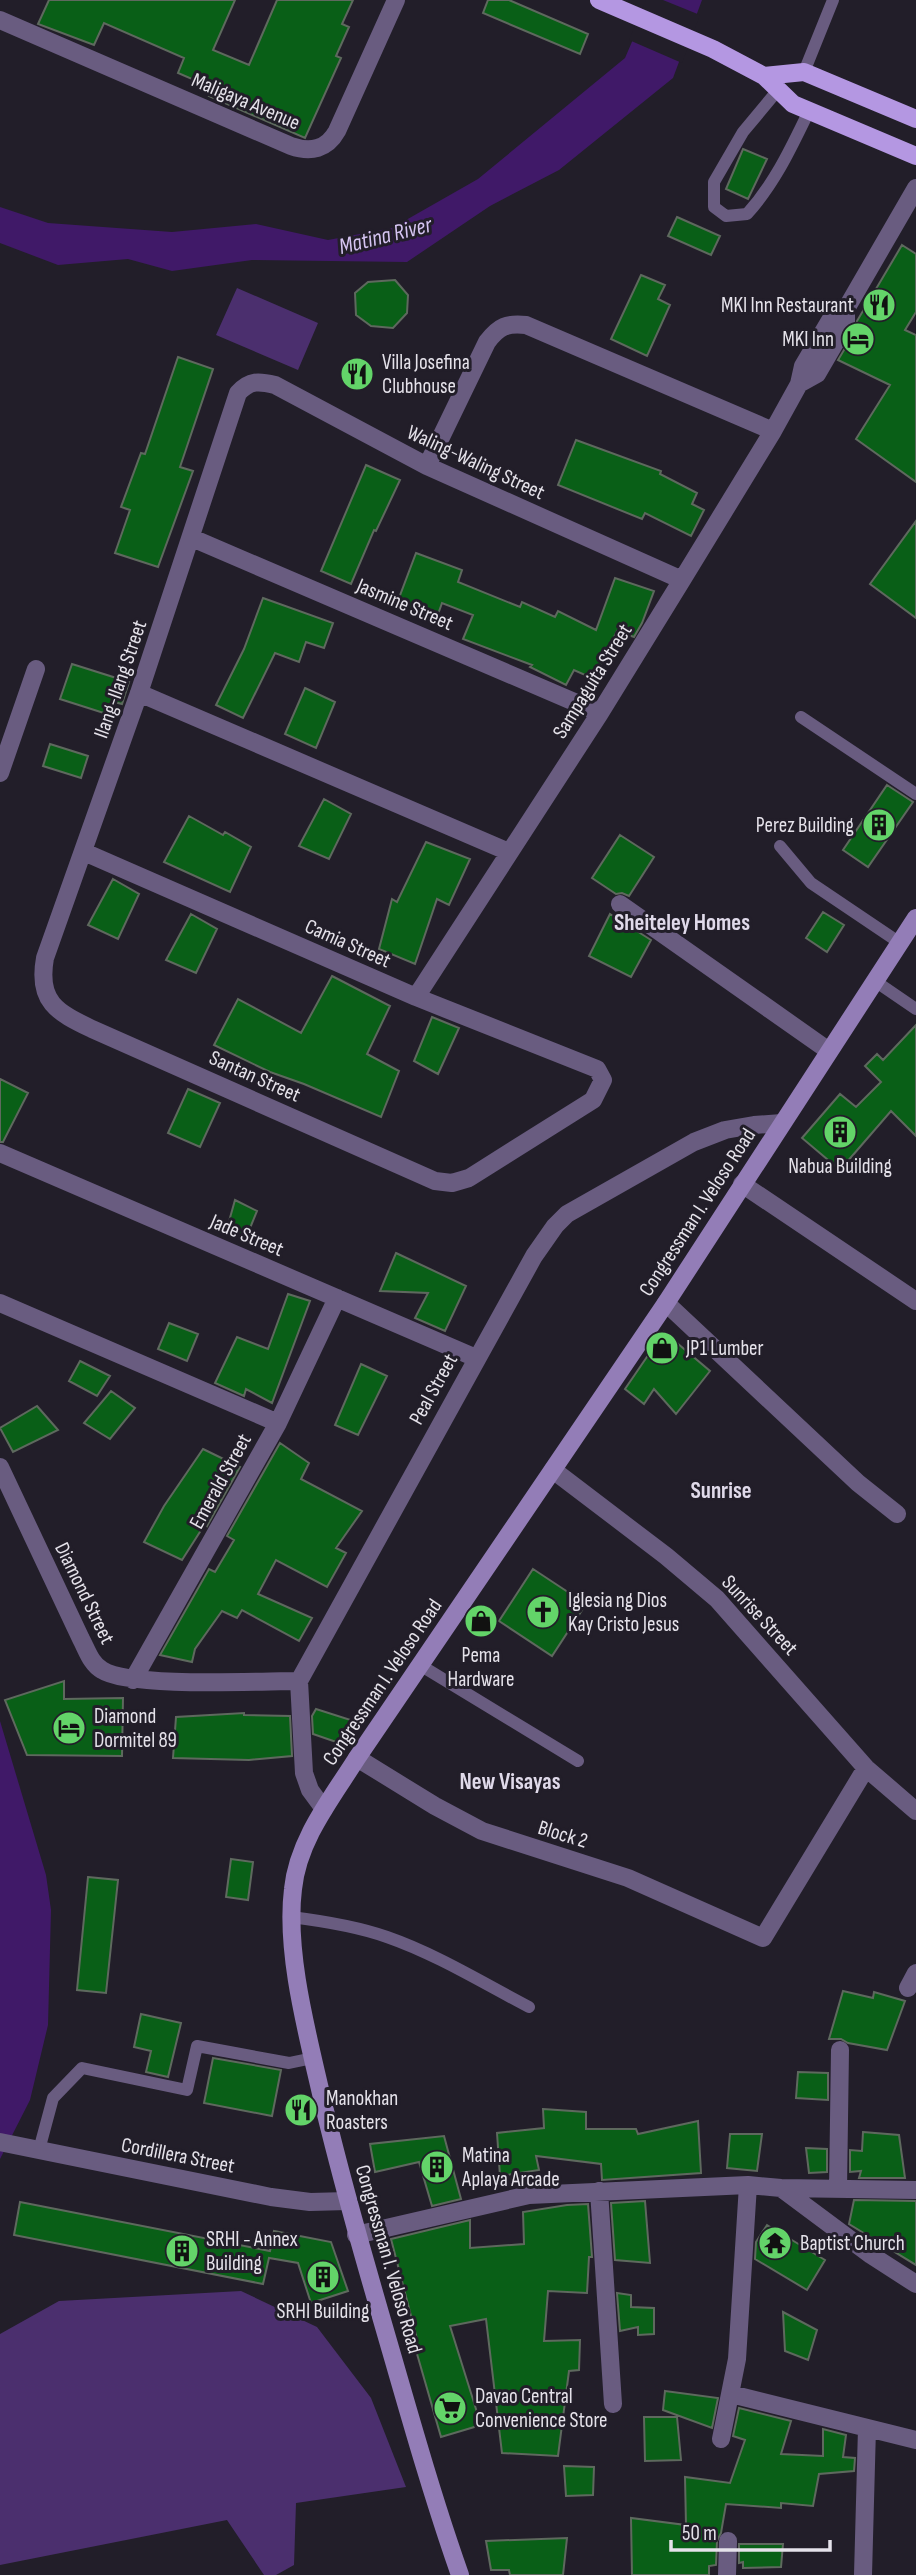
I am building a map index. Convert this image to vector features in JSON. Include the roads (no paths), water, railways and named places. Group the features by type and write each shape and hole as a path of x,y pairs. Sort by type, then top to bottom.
{"main road":[{"path":"605,3 713,49 764,76 793,104 916,156"},
{"path":"764,76 804,72 916,119"},
{"name":"Congressman I. Veloso Road","path":"460,2575 356,2235 313,2058 296,1965 291,1916 293,1887 300,1859 310,1832 357,1758 666,1303 916,918"}],"street":[{"name":"Maligaya Avenue","path":"0,20 291,146 314,150 331,142 396,0"},
{"name":"Sampaguita Street","path":"416,997 600,713 799,384 817,374 846,324 846,309 916,188"},
{"path":"427,466 487,342 503,325 526,325 773,431"},
{"name":"Waling-Waling Street","path":"253,382 275,385 427,466 682,580"},
{"name":"Ilang-Ilang Street","path":"47,997 42,975 45,958 192,538 238,393 245,385 253,382"},
{"name":"Jasmine Street","path":"192,538 600,713"},
{"path":"0,773 36,669"},
{"path":"139,693 509,852"},
{"name":"Camia Street","path":"84,852 416,997 597,1069"},
{"path":"620,904 829,1051"},
{"name":"Santan Street","path":"47,997 54,1008 92,1029 435,1181 452,1183 469,1178 593,1100 603,1080 597,1069"},
{"name":"Peal Street","path":"299,1681 476,1358 534,1256 555,1226 568,1214 694,1142 725,1130 782,1124"},
{"name":"Jade Street","path":"0,1153 476,1358"},
{"path":"742,1184 916,1301"},
{"name":"Emerald Street","path":"133,1680 278,1423 337,1298"},
{"path":"0,1303 278,1423"},
{"path":"666,1303 858,1483 897,1514"},
{"name":"Diamond Street","path":"0,1467 95,1665 112,1675 133,1680 299,1681"},
{"name":"Sunrise Street","path":"554,1470 717,1599 866,1769 916,1811"},
{"path":"299,1681 304,1773 310,1790 324,1809"},
{"name":"Block 2","path":"357,1758 435,1806 482,1830 628,1878 763,1938 866,1769"},
{"path":"838,2189 841,2050"},
{"name":"Cordillera Street","path":"0,2142 271,2197 310,2202 348,2201"},
{"path":"356,2235 529,2195 748,2185 916,2190"},
{"path":"721,2439 737,2359 748,2185"},
{"path":"781,2188 871,2255 916,2284"},
{"path":"599,2191 613,2404"},
{"path":"731,2393 916,2440"},
{"path":"863,2575 867,2428"},
{"path":"727,2575 728,2541"}],"lane":[{"path":"804,72 833,0"},
{"path":"778,90 743,132 714,182 714,207 726,216 747,214 764,195 786,160 808,111"},
{"path":"801,717 916,794"},
{"path":"780,846 811,883 900,943"},
{"path":"875,981 916,1009"},
{"path":"420,1665 578,1761"},
{"path":"291,1916 356,1928 387,1937 529,2007"},
{"path":"34,2149 53,2098 82,2068 187,2091 197,2046 289,2063 313,2058"}],"water":[{"name":"Matina River","path":"650,0 702,0 673,78 559,170 490,206 407,262 252,260 172,271 128,259 58,265 0,243 0,207 48,223 172,232 256,224 328,240 392,228 478,179 625,58"},
{"path":"0,1721 46,1875 51,1910 48,2025 30,2100 0,2159"}],"place":[{"name":"MKI Inn Restaurant","path":"879,305"},
{"name":"MKI Inn","path":"858,339"},
{"name":"Villa Josefina Clubhouse","path":"357,374"},
{"name":"Perez Building","path":"879,825"},
{"name":"Nabua Building","path":"840,1132"},
{"name":"JP1 Lumber","path":"662,1348"},
{"name":"Iglesia ng Dios Kay Cristo Jesus","path":"543,1612"},
{"name":"Pema Hardware","path":"481,1621"},
{"name":"Diamond Dormitel 89","path":"69,1728"},
{"name":"Manokhan Roasters","path":"301,2110"},
{"name":"Matina Aplaya Arcade","path":"437,2167"},
{"name":"Baptist Church","path":"775,2243"},
{"name":"SRHI - Annex Building","path":"182,2251"},
{"name":"SRHI Building","path":"323,2277"},
{"name":"Davao Central Convenience Store","path":"450,2408"}],"district":[{"name":"Sheiteley Homes","path":"682,922"},
{"name":"Sunrise","path":"721,1490"},
{"name":"New Visayas","path":"510,1781"}]}
